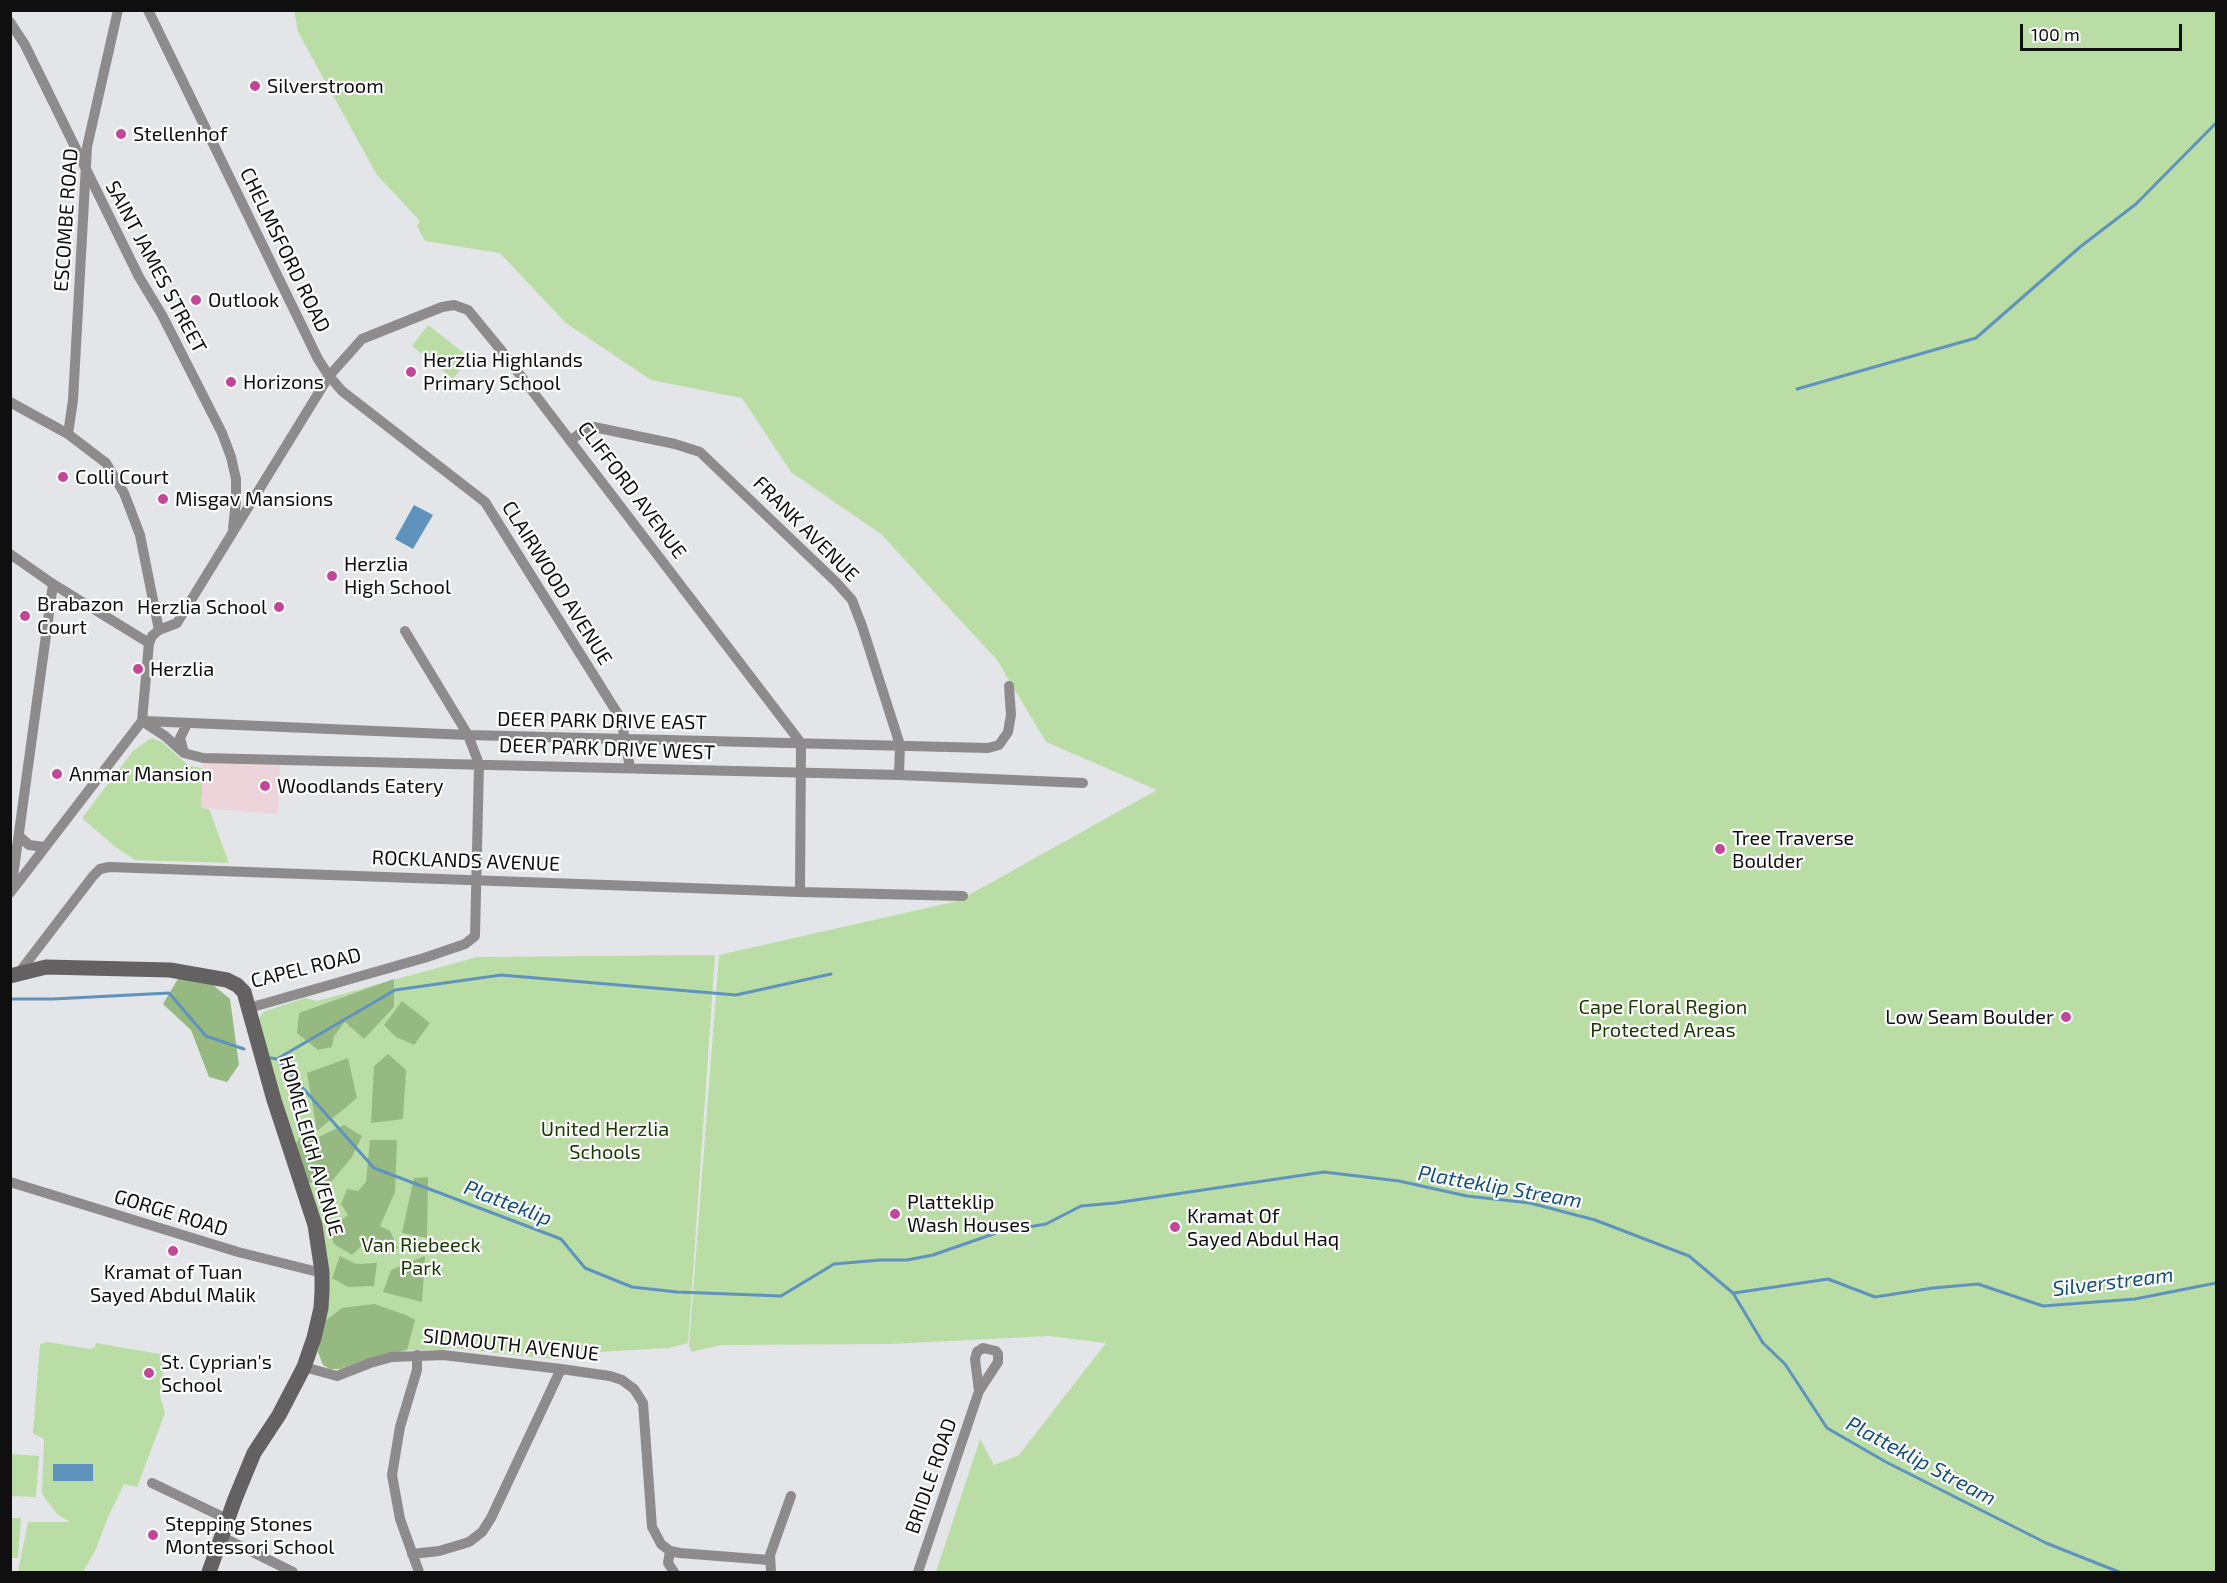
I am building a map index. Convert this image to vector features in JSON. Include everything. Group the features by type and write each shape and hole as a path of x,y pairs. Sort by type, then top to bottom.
{"street":[{"name":"ESCOMBE ROAD","path":"68,434 73,400 87,147 118,10"},
{"name":"CHELMSFORD ROAD","path":"148,10 313,348 329,376"},
{"name":"SAINT JAMES STREET","path":"10,22 25,45 139,277 167,325 222,434 236,479 236,501 231,537"},
{"name":"CLIFFORD AVENUE","path":"329,376 362,339 442,307 461,306 475,318 571,440 801,743"},
{"path":"11,892 142,721 149,643 152,636 159,630 177,622 329,376"},
{"name":"CLAIRWOOD AVENUE","path":"329,376 342,391 485,502 621,719 630,768"},
{"path":"10,402 68,434 106,463 124,493 140,534 159,630"},
{"name":"FRANK AVENUE","path":"571,440 586,429 594,427 700,452 852,600 900,745 899,775"},
{"path":"10,554 149,643"},
{"path":"11,892 54,584"},
{"path":"405,631 468,735 479,764 477,879"},
{"name":"DEER PARK DRIVE EAST","path":"142,721 468,735 995,747 1002,742 1010,725 1010,686"},
{"path":"142,721 165,736 184,753"},
{"path":"184,753 180,738 187,724"},
{"path":"800,892 803,772 801,743"},
{"name":"DEER PARK DRIVE WEST","path":"184,753 203,758 803,772 1083,783"},
{"path":"19,836 29,845 45,847"},
{"name":"ROCKLANDS AVENUE","path":"14,975 93,876 100,869 109,867 963,896"},
{"name":"CAPEL ROAD","path":"14,975 46,967 184,972 237,985 244,992 249,1008 465,944 475,936 477,879"},
{"name":"HOMELEIGH AVENUE","path":"249,1008 274,1100 315,1225 322,1273 321,1308 304,1367"},
{"name":"GORGE ROAD","path":"10,1182 238,1252 322,1273"},
{"path":"417,1355 417,1370 400,1427 392,1474 400,1519 419,1572"},
{"name":"SIDMOUTH AVENUE","path":"304,1367 337,1376 384,1359 417,1355 453,1356 561,1369 610,1376 622,1380 641,1398 644,1410 652,1527 657,1540 670,1551"},
{"path":"209,1572 227,1519 254,1453 279,1414 304,1367"},
{"path":"412,1554 439,1551 469,1542 482,1532 491,1518 561,1369"},
{"name":"BRIDLE ROAD","path":"918,1572 979,1391"},
{"path":"152,1483 227,1519"},
{"path":"771,1572 769,1560 791,1496"},
{"path":"222,1537 293,1572"},
{"path":"674,1572 669,1563 670,1551 769,1560"}],"shaded area":[{"path":"203,758 280,760 278,814 201,808"}],"green space":[{"name":"Cape Floral Region Protected Areas","path":"294,11 2216,11 2216,1572 936,1572 980,1439 994,1465 1019,1455 1106,1343 1049,1336 890,1344 721,1345 691,1352 689,1345 719,955 958,901 1157,790 1046,742 997,660 881,534 791,472 742,398 651,380 566,323 500,253 425,241 417,226 420,221 377,175 298,32"},
{"path":"428,325 470,358 453,379 412,346"},
{"path":"151,738 162,742 189,766 203,768 201,808 209,809 229,863 135,860 113,845 82,818 133,751"},
{"name":"Van Riebeeck Park","path":"715,955 688,1343 668,1348 598,1352 576,1350 561,1360 451,1348 407,1350 364,1360 323,1365 318,1352 325,1321 295,1145 260,1027 259,1019 263,1012 305,998 317,1001 477,957"},
{"path":"179,977 207,980 230,999 239,1065 227,1082 209,1077 191,1030 163,1004"},
{"path":"394,979 394,1007 364,1039 345,1022 334,1036 332,1047 318,1050 297,1033 299,1013"},
{"path":"402,1001 430,1023 414,1045 396,1037 384,1025"},
{"path":"388,1054 406,1070 403,1119 371,1123 374,1066"},
{"path":"348,1058 357,1098 317,1131 307,1073"},
{"path":"344,1125 362,1136 352,1157 327,1187 308,1182 295,1145 304,1130 312,1140"},
{"path":"370,1140 397,1140 395,1192 380,1226 390,1231 398,1248 384,1254 369,1239 352,1255 334,1244 329,1229 348,1215 341,1204 347,1189 358,1191 366,1182"},
{"path":"428,1177 427,1238 402,1233 414,1178"},
{"path":"340,1256 356,1264 377,1263 374,1286 348,1287 332,1278"},
{"path":"425,1256 422,1302 383,1292 391,1270"},
{"path":"374,1304 415,1320 407,1350 364,1360 340,1369 330,1369 323,1365 318,1352 325,1321 342,1308"},
{"path":"48,1342 89,1349 95,1348 96,1343 160,1354 164,1361 160,1396 165,1413 137,1487 124,1484 96,1549 83,1572 18,1572 28,1522 70,1522 57,1514 42,1494 44,1439 33,1433 40,1344"},
{"path":"11,1454 39,1456 36,1497 11,1496"},
{"path":"11,1518 21,1518 18,1558 11,1558"}],"water":[{"path":"414,505 433,515 413,549 395,539"},
{"path":"53,1464 93,1464 93,1481 53,1481"}],"waterway":[{"path":"1797,389 1976,338 2080,247 2136,204 2216,123"},
{"path":"277,1059 395,990 501,975 736,995 831,974"},
{"name":"Platteklip","path":"10,999 169,993 206,1036 244,1049"},
{"name":"Platteklip Stream","path":"271,1058 277,1059 374,1168 561,1239 585,1268 632,1287 677,1292 781,1296 834,1264 907,1260 933,1255 999,1232 1046,1224 1081,1206 1324,1172 1399,1181 1467,1196 1530,1203 1595,1220 1689,1256 1733,1293 1763,1343 1785,1364 1827,1428 1886,1462 2046,1543 2119,1572"},
{"name":"Silverstream","path":"1734,1293 1828,1279 1875,1297 1978,1284 2043,1306 2135,1299 2216,1283"}],"place":[{"name":"Silverstroom","path":"255,86"},
{"name":"Stellenhof","path":"121,134"},
{"name":"Outlook","path":"196,300"},
{"name":"Herzlia Highlands Primary School","path":"411,372"},
{"name":"Horizons","path":"231,382"},
{"name":"Colli Court","path":"63,477"},
{"name":"Misgav Mansions","path":"163,499"},
{"name":"Herzlia High School","path":"332,576"},
{"name":"Herzlia School","path":"279,607"},
{"name":"Brabazon Court","path":"25,616"},
{"name":"Herzlia","path":"138,669"},
{"name":"Anmar Mansion","path":"57,774"},
{"name":"Woodlands Eatery","path":"265,786"},
{"name":"Tree Traverse Boulder","path":"1720,849"},
{"name":"Low Seam Boulder","path":"2066,1017"},
{"name":"Platteklip Wash Houses","path":"895,1214"},
{"name":"Kramat Of Sayed Abdul Haq","path":"1175,1227"},
{"name":"Kramat of Tuan Sayed Abdul Malik","path":"173,1251"},
{"name":"St. Cyprian's School","path":"149,1373"},
{"name":"Stepping Stones Montessori School","path":"153,1535"}],"park label":[{"name":"United Herzlia Schools","path":"605,1140"}]}
